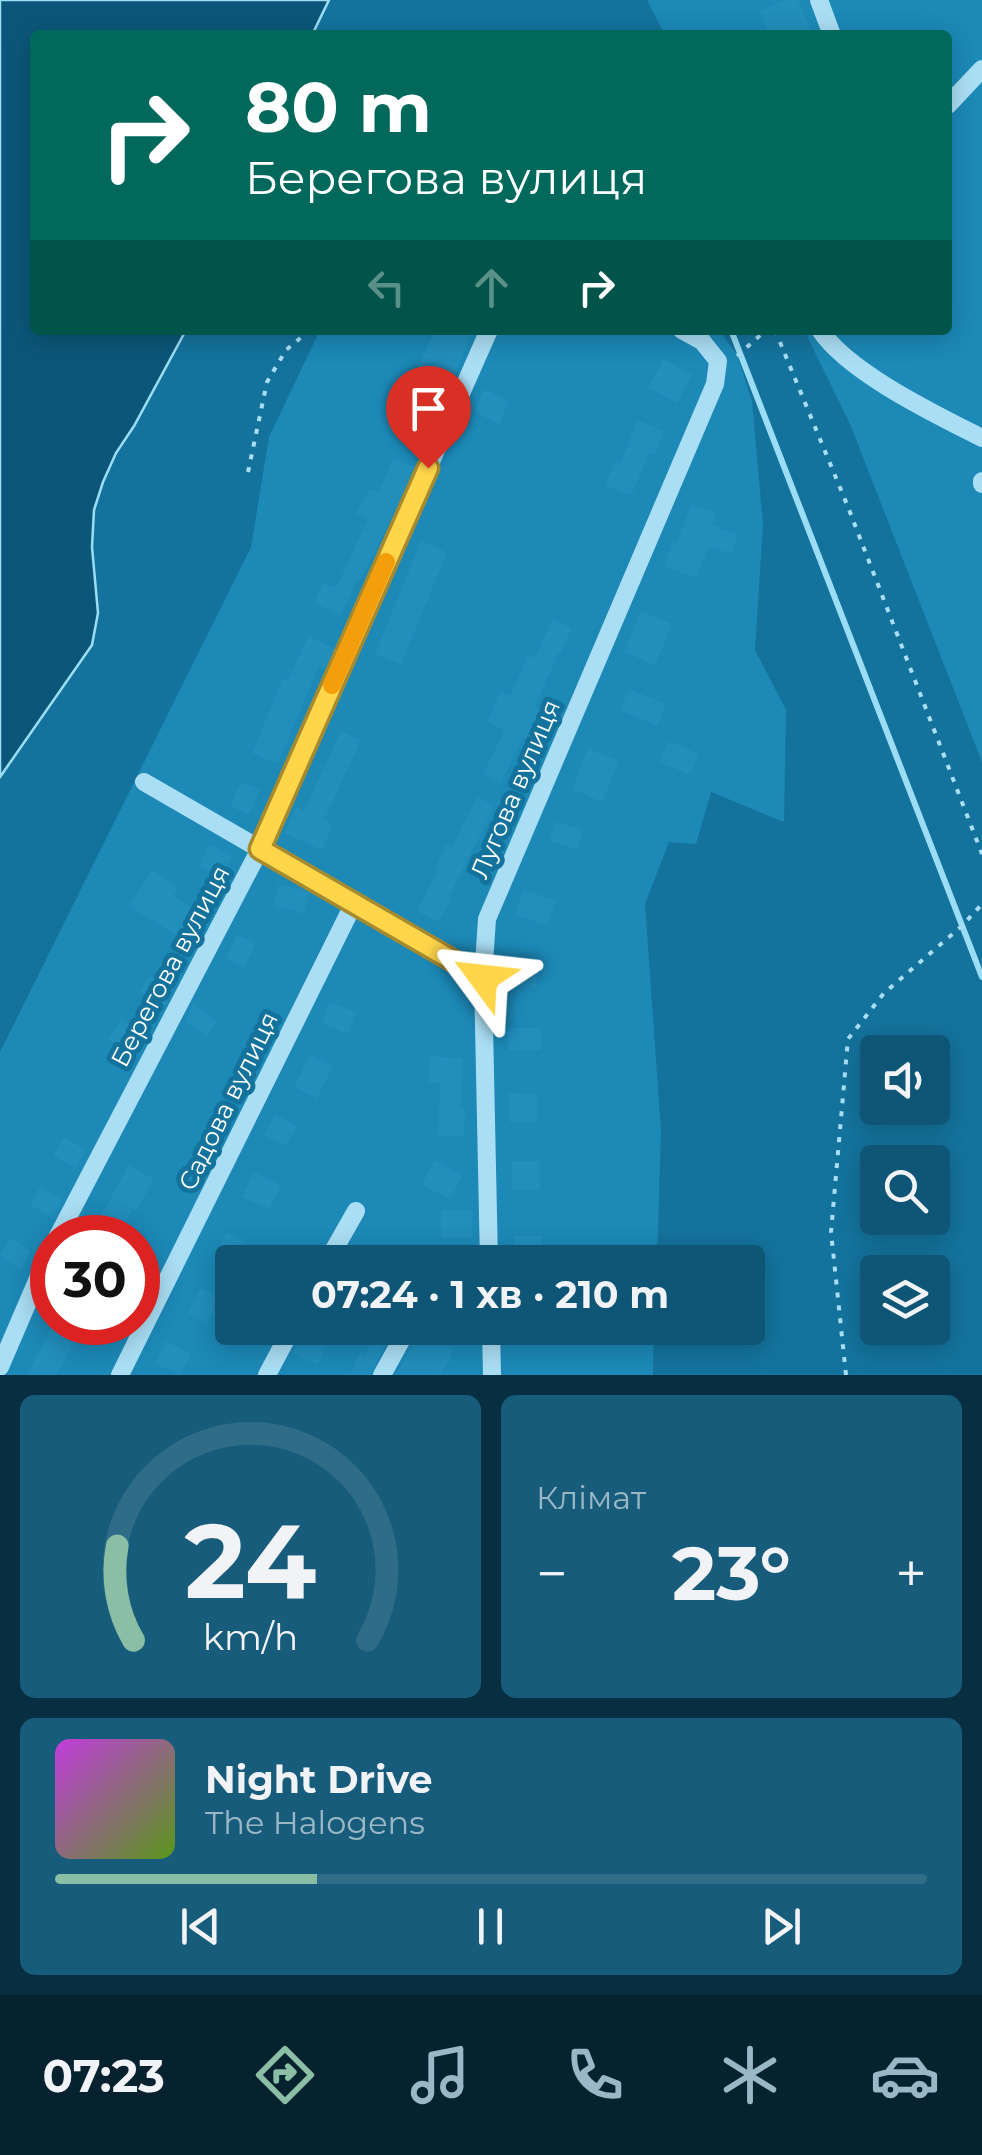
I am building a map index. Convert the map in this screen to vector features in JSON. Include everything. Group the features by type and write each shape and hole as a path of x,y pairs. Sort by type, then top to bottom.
{"street":[{"path":"818,0 830,30"},
{"path":"952,101 982,69"},
{"name":"Берегова вулиця","path":"69,1215 260,849 487,335"},
{"path":"691,335 702,341 718,362"},
{"path":"823,335 831,346 892,390 980,434"},
{"name":"Лугова вулиця","path":"489,1245 483,978 487,919 715,384 718,362"},
{"path":"144,782 483,978"},
{"name":"Садова вулиця","path":"120,1375 354,903"},
{"path":"337,1245 356,1210"},
{"path":"0,1367 30,1297"},
{"path":"267,1375 283,1345"},
{"path":"382,1375 399,1345"},
{"path":"491,1345 492,1375"}],"path":[{"path":"248,472 267,382 286,350 304,335"},
{"path":"718,362 738,356 761,335"},
{"path":"777,335 856,526 982,854"},
{"path":"846,1375 831,1232 848,1038 884,993 982,904"}],"shaded area":[{"path":"0,0 329,0 314,30 30,30 30,335 183,335 116,453 94,510 92,547 98,613 92,645 0,777"},
{"path":"647,0 982,0 982,762 850,424 806,335 952,335 952,30 662,30"},
{"path":"318,335 723,335 737,355 752,401 763,524 755,650 786,710 784,822 711,792 696,844 669,842 645,904 661,1131 658,1245 215,1245 215,1345 654,1345 653,1375 0,1375 0,1052 251,547 269,437"}],"building":[{"path":"784,0 798,0 811,30 768,30 759,11"},
{"path":"433,335 471,335 425,437 384,417 394,398 409,405 423,375 416,372"},
{"path":"664,359 692,375 677,403 648,388"},
{"path":"484,389 509,401 499,424 474,412"},
{"path":"638,420 664,431 654,455 649,453 631,496 605,485 615,461 620,463"},
{"path":"394,458 414,467 341,615 314,603 323,583 336,588 368,519 356,513 370,488 378,492"},
{"path":"691,504 716,513 712,525 738,534 731,554 709,546 696,578 664,566"},
{"path":"421,541 447,552 401,665 375,654"},
{"path":"641,611 672,624 655,665 624,652"},
{"path":"552,619 572,628 535,706 540,709 501,783 483,774 505,730 487,722 500,692 510,696 528,655 535,658"},
{"path":"308,636 335,649 325,669 319,666 278,764 252,753 283,678 288,680"},
{"path":"629,689 666,704 657,726 620,710"},
{"path":"341,731 361,740 324,820 333,824 322,850 284,833 296,807 304,811"},
{"path":"668,741 699,754 690,775 660,762"},
{"path":"588,748 619,761 602,802 572,789"},
{"path":"241,782 260,790 249,815 230,806"},
{"path":"477,797 495,806 439,922 417,911 447,844 452,846"},
{"path":"555,822 583,830 577,849 549,841"},
{"path":"209,844 232,855 221,877 199,867"},
{"path":"152,870 179,887 173,896 196,910 179,937 129,906"},
{"path":"279,884 310,892 304,914 273,906"},
{"path":"523,890 556,900 547,926 515,915"},
{"path":"237,934 256,943 245,967 226,959"},
{"path":"510,957 537,958 536,987 508,986"},
{"path":"150,975 173,989 164,1006 140,991"},
{"path":"329,1002 356,1012 348,1034 322,1024"},
{"path":"193,1004 218,1021 207,1036 187,1022"},
{"path":"121,1019 148,1037 135,1056 108,1039"},
{"path":"508,1028 541,1028 541,1050 508,1050"},
{"path":"310,1054 333,1066 317,1099 294,1087"},
{"path":"430,1056 463,1058 464,1137 438,1135 440,1083 429,1083"},
{"path":"509,1093 537,1094 537,1122 509,1122"},
{"path":"275,1114 297,1126 286,1146 264,1135"},
{"path":"64,1137 86,1150 75,1168 53,1155"},
{"path":"434,1160 462,1175 450,1199 422,1185"},
{"path":"512,1161 540,1161 540,1190 512,1190"},
{"path":"129,1165 154,1179 136,1211 133,1209 130,1215 101,1215"},
{"path":"254,1172 281,1185 269,1209 242,1197"},
{"path":"40,1187 63,1200 55,1215 30,1205"},
{"path":"441,1210 472,1210 472,1238 441,1238"},
{"path":"226,1232 245,1241 243,1245 220,1245"},
{"path":"514,1236 542,1236 542,1245 514,1245"},
{"path":"10,1238 30,1250 21,1269 0,1256"},
{"path":"200,1288 215,1295 207,1323 188,1313"},
{"path":"166,1342 191,1353 181,1375 155,1364"},
{"path":"42,1345 73,1345 56,1375 27,1375"},
{"path":"297,1345 326,1345 317,1364 293,1353"},
{"path":"369,1345 385,1345 370,1375 350,1375 360,1353 365,1356"},
{"path":"413,1345 445,1345 454,1350 441,1375 396,1375"}],"waterway":[{"path":"733,335 982,977"}],"slow traffic":[{"path":"332,685 386,562"}],"route":[{"path":"428,468 260,849 483,978"}]}
